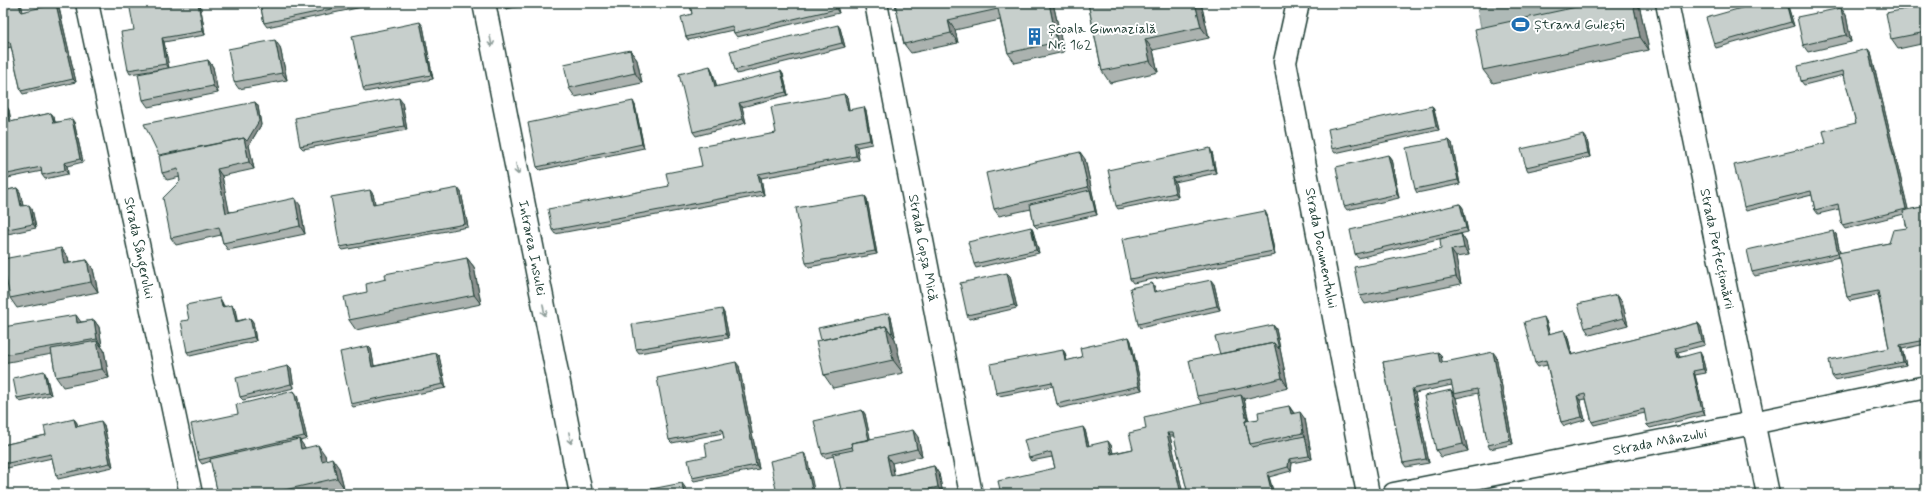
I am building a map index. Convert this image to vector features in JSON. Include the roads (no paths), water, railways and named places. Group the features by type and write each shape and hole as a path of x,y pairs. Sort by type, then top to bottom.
{"street":[{"name":"Strada Sângerului","path":"87,3 191,494"},
{"name":"Intrarea Insulei","path":"484,3 581,494"},
{"name":"Strada Copșa Mică","path":"876,3 971,494"},
{"name":"Strada Documentului","path":"1298,3 1285,62 1368,494"},
{"name":"Strada Perfecționării","path":"1667,3 1768,494"},
{"name":"Strada Mânzului","path":"1394,494 1926,387"}],"place":[{"name":"Ștrand Gulești","path":"1521,25"},
{"name":"Școala Gimnazială Nr. 162","path":"1035,37"}]}
